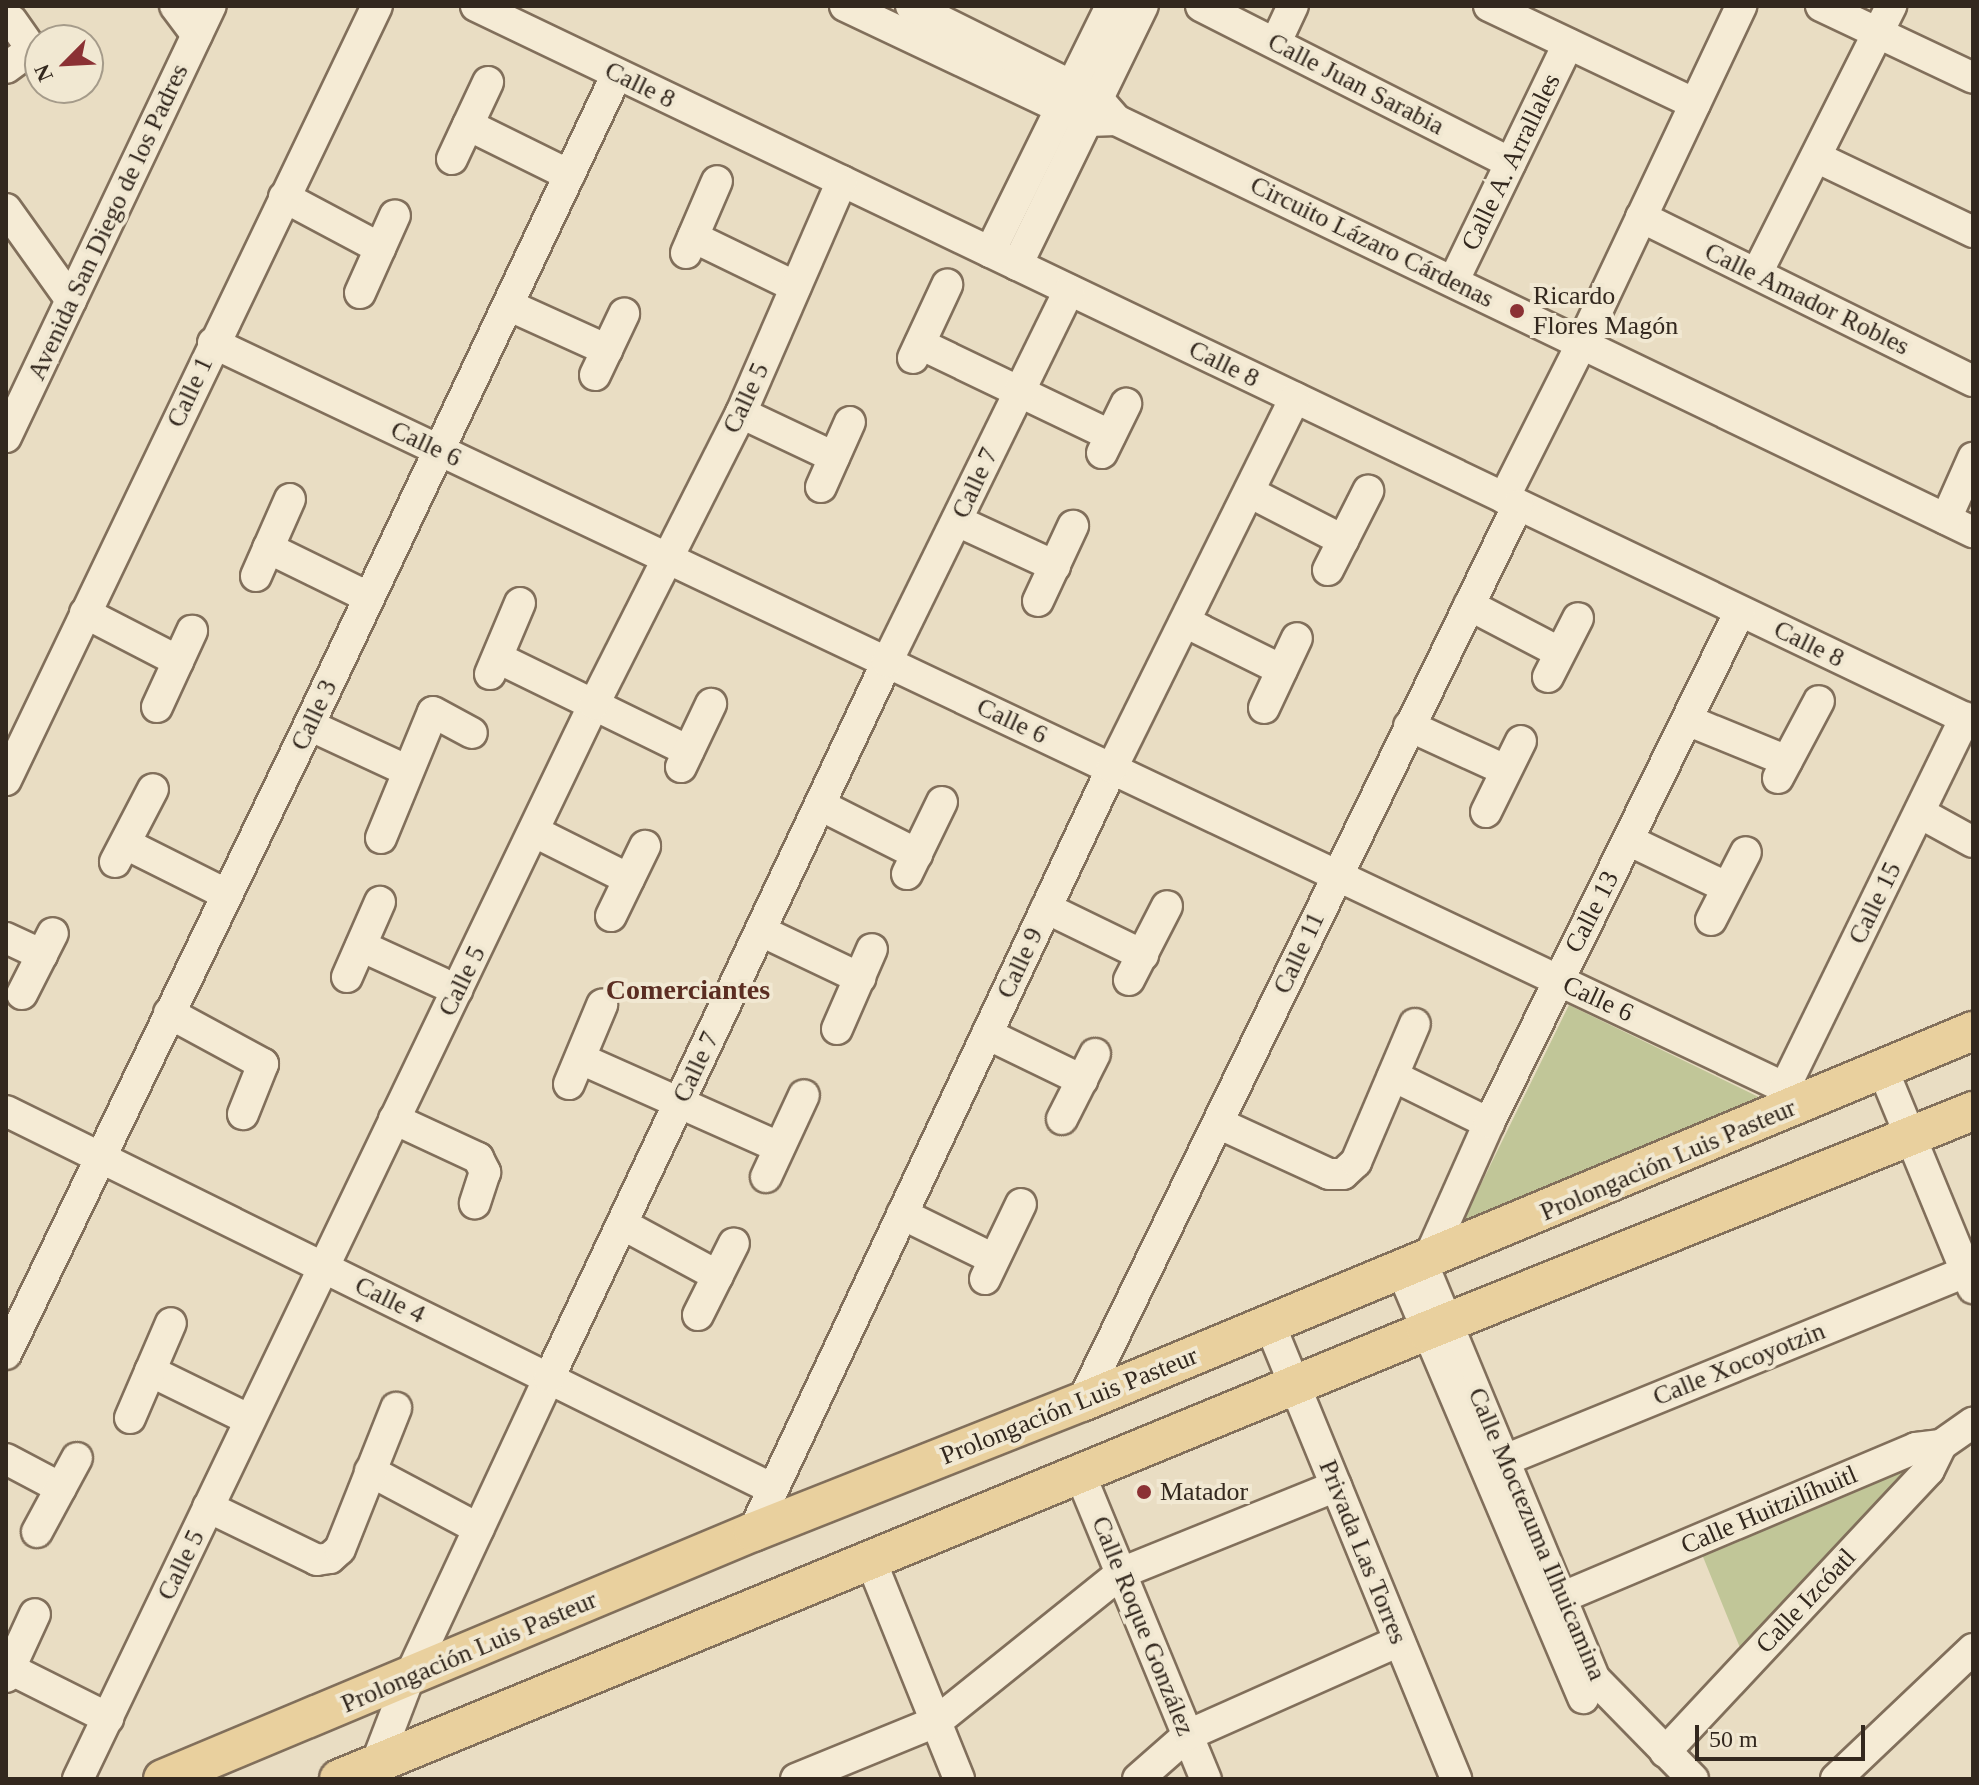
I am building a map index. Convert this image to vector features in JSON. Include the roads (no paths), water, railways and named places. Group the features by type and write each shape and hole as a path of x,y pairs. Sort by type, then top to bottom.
{"main road":[{"name":"Prolongación Luis Pasteur","path":"163,1779 753,1532 1082,1402 1417,1264 1798,1094 1883,1070 1973,1031"},
{"path":"339,1779 1973,1111"}],"street":[{"path":"175,6 197,35"},
{"name":"Avenida San Diego de los Padres","path":"6,437 211,6"},
{"name":"Calle 1","path":"6,780 377,6"},
{"name":"Calle 8","path":"476,6 1969,720"},
{"name":"Circuito Lázaro Cárdenas","path":"845,6 1088,107 1960,525"},
{"name":"Circuito Lázaro Cárdenas","path":"911,6 956,16 1088,107"},
{"path":"990,252 1088,107 1111,6"},
{"path":"1017,265 1088,107 1143,6"},
{"name":"Calle Juan Sarabia","path":"1201,6 1511,163"},
{"path":"1276,42 1293,6"},
{"path":"1489,6 1695,104"},
{"name":"Calle 11","path":"1082,1402 1469,605 1511,501 1582,343 1741,6"},
{"path":"1821,6 1973,78"},
{"path":"1757,273 1891,6"},
{"path":"12,21 24,38"},
{"name":"Calle A. Arrallales","path":"1454,280 1568,44"},
{"name":"Calle 3","path":"6,1354 16,1308 101,1157 617,74"},
{"path":"452,159 488,82"},
{"path":"468,125 569,175"},
{"path":"1816,157 1973,232"},
{"path":"717,181 690,245 796,287"},
{"name":"Calle 5","path":"78,1779 594,704 741,413 842,181"},
{"path":"284,197 380,248"},
{"path":"6,209 71,300"},
{"path":"360,293 395,215"},
{"name":"Calle Amador Robles","path":"1641,217 1973,381"},
{"path":"947,285 917,351 1018,391 1106,444 1126,404"},
{"name":"Calle 7","path":"376,1764 409,1678 549,1378 887,662 1069,290"},
{"path":"508,305 601,362 624,314"},
{"name":"Calle 6","path":"213,343 1798,1094"},
{"name":"Calle 9","path":"753,1532 1112,768 1295,398"},
{"path":"741,413 834,457"},
{"path":"821,487 850,422"},
{"path":"1960,525 1973,458"},
{"path":"1328,570 1368,491"},
{"path":"1249,492 1343,540"},
{"path":"256,576 290,499"},
{"path":"957,521 1055,566"},
{"path":"1038,601 1073,526"},
{"path":"268,548 368,597"},
{"path":"520,603 493,667 594,704 685,760 711,704"},
{"path":"1469,605 1554,665 1578,618"},
{"name":"Calle 13","path":"1417,1264 1740,611"},
{"path":"85,613 178,661"},
{"path":"1185,622 1282,670"},
{"path":"157,707 192,631"},
{"path":"1264,708 1297,638"},
{"path":"1687,720 1783,769 1819,701"},
{"path":"381,838 433,712 472,733"},
{"name":"Calle 15","path":"1798,1094 1920,813 1969,720"},
{"path":"309,725 408,771"},
{"path":"1409,726 1505,770"},
{"path":"1486,812 1521,741"},
{"path":"153,789 121,853 226,894"},
{"path":"820,805 912,864 942,802"},
{"path":"1920,813 1973,842"},
{"path":"535,832 629,879"},
{"path":"1628,840 1726,887"},
{"path":"611,916 645,846"},
{"path":"1711,920 1746,852"},
{"path":"347,977 380,902"},
{"path":"1046,908 1136,967 1167,906"},
{"path":"761,931 860,978"},
{"path":"6,938 48,944 22,994"},
{"path":"361,946 457,990"},
{"path":"837,1029 872,949"},
{"path":"602,1005 575,1072 679,1103 779,1147"},
{"path":"169,1013 263,1064 243,1114"},
{"path":"1218,1123 1329,1174 1343,1174 1356,1162 1415,1024"},
{"path":"987,1034 1089,1067 1062,1119"},
{"path":"1883,1070 1971,1276"},
{"path":"1393,1076 1489,1123"},
{"path":"766,1177 804,1095"},
{"name":"Calle 4","path":"6,1111 773,1489"},
{"path":"394,1119 478,1158 485,1172 475,1203"},
{"path":"902,1214 989,1269 1021,1204"},
{"path":"622,1224 718,1276"},
{"path":"698,1315 734,1243"},
{"name":"Calle Moctezuma Ilhuicamina","path":"1417,1264 1436,1328 1578,1691 1664,1765 1693,1779"},
{"name":"Calle Xocoyotzin","path":"1505,1460 1971,1276"},
{"path":"130,1418 171,1323"},
{"name":"Privada Las Torres","path":"1270,1325 1456,1779"},
{"name":"Calle Moctezuma Ilhuicamina","path":"1436,1328 1505,1460 1595,1679 1664,1765"},
{"path":"150,1371 250,1420"},
{"path":"208,1507 317,1560 330,1558 340,1549 396,1408"},
{"name":"Calle Huitzilíhuitl","path":"1563,1597 1916,1448 1941,1445 1973,1423"},
{"name":"Calle Izcóatl","path":"1664,1765 1929,1470 1941,1445"},
{"path":"37,1532 77,1458"},
{"path":"6,1459 61,1488"},
{"path":"370,1471 479,1529"},
{"name":"Calle Roque González","path":"1080,1474 1206,1779"},
{"path":"796,1779 936,1722 1121,1573 1336,1486"},
{"path":"871,1561 959,1779"},
{"path":"35,1614 8,1673 108,1718"},
{"path":"1138,1779 1188,1735 1399,1641"},
{"path":"1836,1779 1973,1649"}],"place":[{"name":"Ricardo Flores Magón","path":"1517,311"},
{"name":"Matador","path":"1144,1492"}],"district":[{"name":"Comerciantes","path":"688,990"}]}
